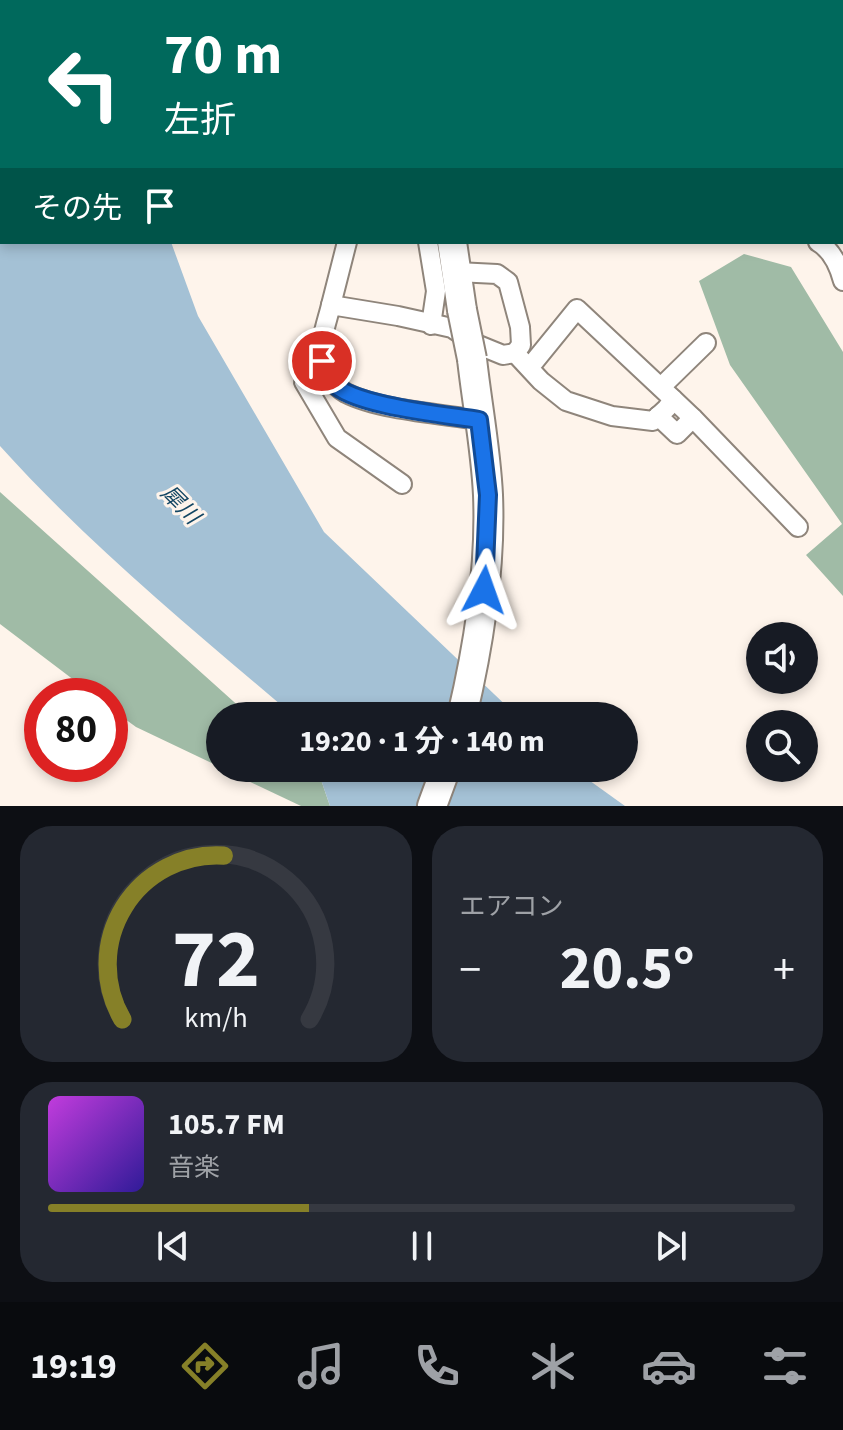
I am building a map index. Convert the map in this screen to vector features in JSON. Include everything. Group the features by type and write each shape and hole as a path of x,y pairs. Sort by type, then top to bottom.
{"highway":[{"path":"452,244 472,359 488,495 486,571 465,702"},
{"path":"432,806 441,782"}],"street":[{"path":"346,244 322,342 322,361 334,384 347,393 398,407 479,420"},
{"path":"428,244 436,291 431,325"},
{"path":"822,244 838,266 843,281"},
{"path":"331,305 452,328 476,344 503,355 515,353 521,345 520,327 508,282 497,274 457,272"},
{"path":"529,368 577,309 693,418 798,527"},
{"path":"322,342 309,358 304,382 337,438 402,484"},
{"path":"515,353 541,381 566,401 612,416 653,421 667,393 706,343"},
{"path":"658,416 677,434 693,418"}],"green space":[{"path":"744,254 791,267 843,352 843,596 806,555 842,524 730,365 699,281"},
{"path":"0,492 234,702 206,702 206,760 128,721 128,678 71,678 0,624"},
{"path":"250,782 322,782 330,806 301,806"}],"water":[{"name":"犀川","path":"0,244 172,244 198,316 324,532 502,702 278,702 180,619 0,446"},
{"path":"322,782 592,782 625,806 330,806"}],"route":[{"path":"322,361 334,384 347,393 398,407 479,420 488,495 484,590"}]}
